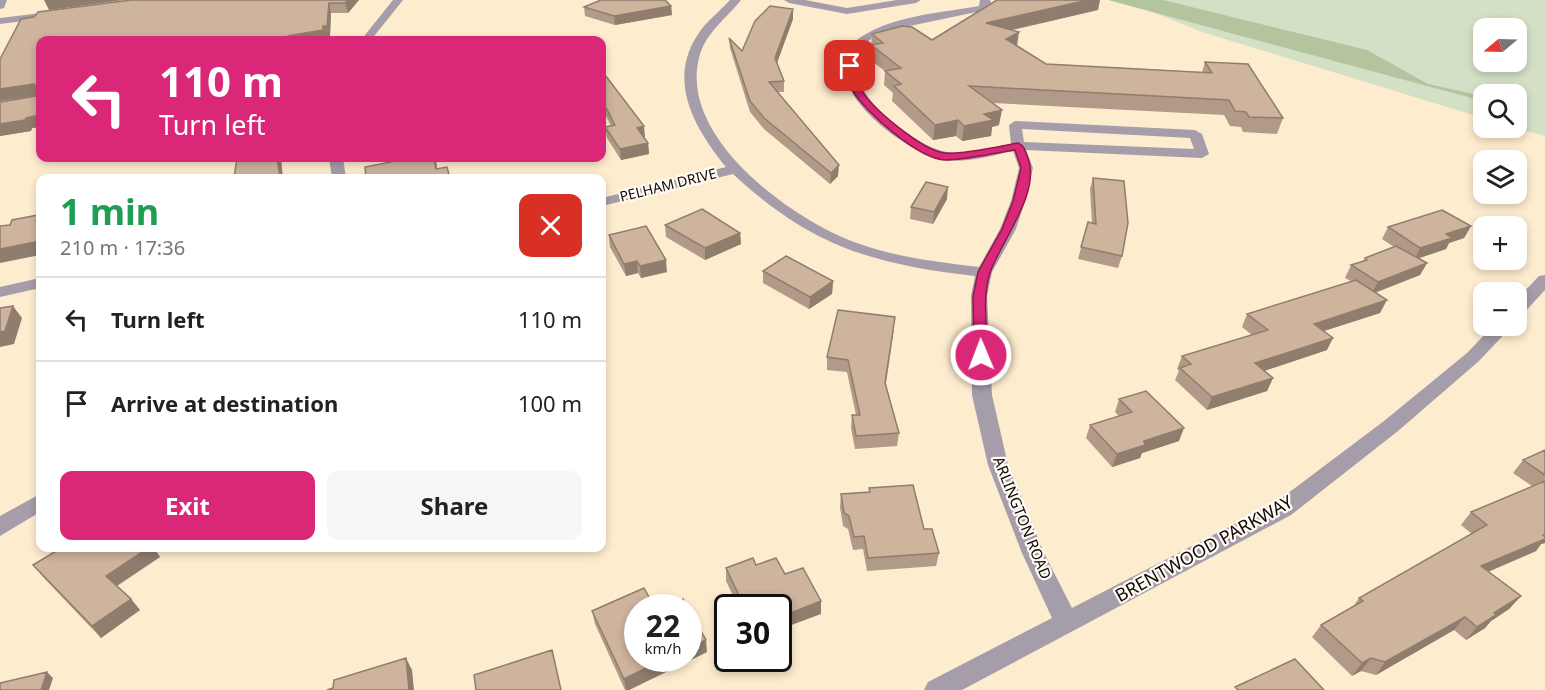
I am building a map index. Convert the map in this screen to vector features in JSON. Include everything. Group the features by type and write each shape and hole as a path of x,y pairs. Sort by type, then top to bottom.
{"street":[{"path":"0,6 2,0"},
{"path":"369,36 398,0"},
{"path":"736,0 718,16 696,47 691,66 691,98 698,120 713,145 734,169 761,193 804,223 848,245 901,262 984,272"},
{"path":"789,0 823,2 847,11 916,0"},
{"path":"985,0 986,3 982,8 897,25 869,34 850,52 850,66 857,90 873,109 911,141 929,152 945,157 1037,145 1202,154 1195,134 1016,125 1018,146"},
{"path":"0,21 71,12"},
{"name":"ARLINGTON ROAD","path":"1018,146 1026,168 1018,201 1008,229 984,272 979,296 982,395 998,465 1034,553 1067,623"},
{"name":"PELHAM DRIVE","path":"606,201 734,169"},
{"path":"1527,299 1545,280"},
{"path":"0,292 36,285"},
{"name":"BRENTWOOD PARKWAY","path":"936,690 1283,509 1391,426 1473,357 1493,336"},
{"path":"0,527 36,504"}],"green space":[{"path":"1108,0 1163,0 1367,50 1428,84 1473,94 1473,98"},
{"path":"1123,0 1545,0 1545,136 1527,131 1527,84 1473,84 1473,115 1202,32"}],"building":[{"path":"131,0 348,0 345,3 329,3 327,26 323,26 323,30 288,36 36,36 36,86 34,84 0,89 0,59 21,19 34,17 38,12"},
{"path":"601,0 665,0 671,6 614,16 584,7"},
{"path":"997,0 1088,0 986,23 1019,32 1006,39 1046,64 1212,73 1205,62 1248,64 1283,118 1249,117 1246,112 1235,111 1229,100 969,86 1002,110 984,114 993,120 964,126 958,120 935,125 894,86 901,84 885,71 901,68 871,45 883,43 872,34 902,26 912,27 932,40"},
{"path":"770,6 793,9 775,58 784,81 769,82 839,165 831,173 764,118 750,101 729,38 742,51 755,21"},
{"path":"606,76 644,126 637,128 648,143 620,149 606,128 615,125 606,108"},
{"path":"36,96 36,116 0,124 0,102"},
{"path":"236,162 278,162 280,174 235,174"},
{"path":"391,162 435,162 436,169 447,167 449,174 366,174 365,167"},
{"path":"1093,178 1124,181 1128,223 1122,256 1081,247 1088,222 1096,224"},
{"path":"926,182 948,187 934,212 911,207"},
{"path":"702,209 740,233 705,248 665,225"},
{"path":"1442,210 1471,226 1446,234 1452,238 1420,248 1388,227"},
{"path":"36,215 36,242 0,249 0,226 10,225 12,220"},
{"path":"646,226 666,260 640,266 637,261 624,264 609,235"},
{"path":"1396,246 1427,263 1378,282 1351,265 1367,260 1365,258"},
{"path":"786,256 833,281 810,297 763,271"},
{"path":"1356,280 1387,300 1314,324 1333,338 1255,363 1273,378 1212,397 1180,368 1191,364 1182,356 1268,330 1247,314"},
{"path":"13,306 5,331 0,332 0,308"},
{"path":"838,310 895,317 885,383 899,433 856,436 852,415 860,415 848,360 827,357"},
{"path":"1146,391 1184,428 1144,441 1145,445 1117,454 1090,425 1132,412 1119,399"},
{"path":"1545,450 1545,475 1523,460"},
{"path":"1545,481 1545,535 1543,535 1545,539 1481,566 1521,596 1494,613 1496,615 1477,627 1465,617 1385,662 1371,658 1362,663 1321,625 1363,601 1359,598 1487,525 1471,512"},
{"path":"913,485 924,529 932,529 939,553 868,558 864,536 854,537 849,516 844,513 841,494 870,492 869,488"},
{"path":"54,552 142,552 106,576 131,599 92,626 33,565"},
{"path":"753,558 756,565 776,558 785,574 803,568 821,601 792,612 792,594 738,594 726,568"},
{"path":"644,588 647,594 630,594"},
{"path":"624,597 624,672 638,672 624,679 592,611"},
{"path":"552,650 561,690 476,690 474,675"},
{"path":"406,658 409,690 327,690 333,688 334,680"},
{"path":"1295,659 1324,690 1238,690 1235,687"},
{"path":"47,672 41,690 0,690 0,683"}],"route":[{"path":"850,66 857,90 873,109 911,141 929,152 945,157 1018,146 1026,168 1018,201 1008,229 984,272 979,296 981,355"}]}
